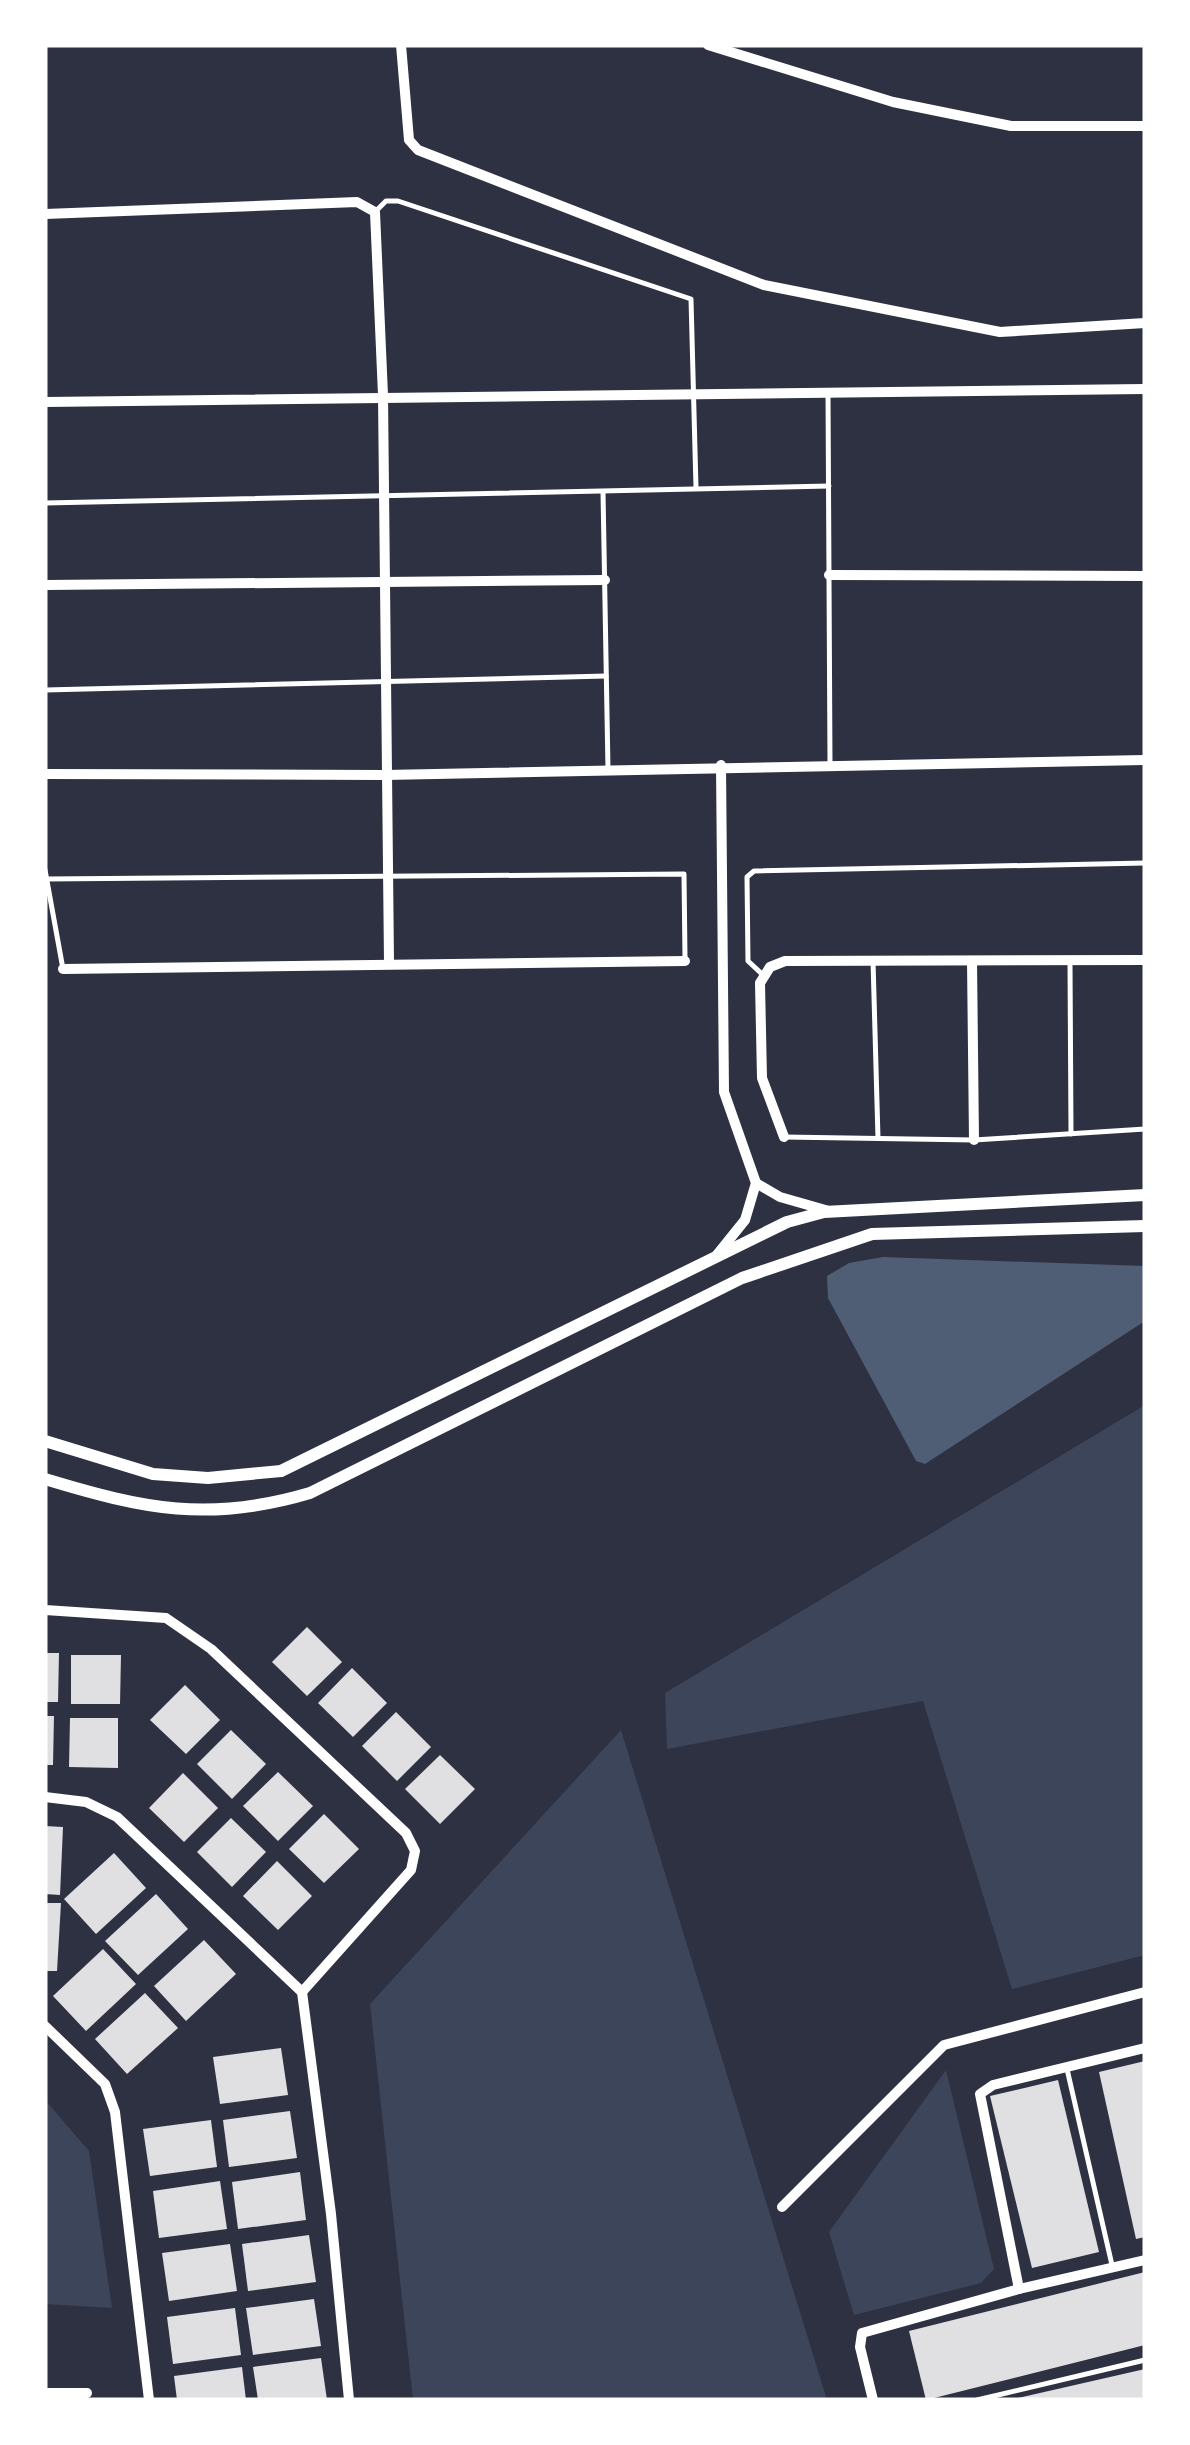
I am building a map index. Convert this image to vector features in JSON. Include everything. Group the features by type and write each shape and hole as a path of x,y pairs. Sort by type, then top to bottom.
{"street":[{"path":"401,45 409,140 418,150 764,286 1000,332 1145,323"},
{"path":"708,45 893,102 1011,126 1145,126"},
{"path":"45,214 357,202 375,212 383,395 388,962"},
{"path":"45,402 383,395 1145,389"},
{"path":"829,575 1145,576"},
{"path":"45,585 604,580"},
{"path":"45,774 385,774 1145,760"},
{"path":"716,1256 745,1220 756,1183 724,1092 721,766"},
{"path":"972,960 974,1140"},
{"path":"784,1136 762,1078 760,983 770,967 785,961 1145,960"},
{"path":"63,968 685,961"},
{"path":"756,1183 780,1197 833,1211"},
{"path":"45,1442 153,1474 208,1478 281,1471 787,1222 833,1211 1145,1195"},
{"path":"45,1479 163,1510 256,1509 310,1493 742,1278 794,1258 872,1234 1145,1226"},
{"path":"45,1610 166,1618 210,1649 406,1833 415,1850 411,1870 302,1992"},
{"path":"45,1797 86,1802 117,1817 302,1992 331,2214 349,2400"},
{"path":"782,2207 944,2044 1145,1992"},
{"path":"45,2026 104,2084 115,2112 149,2400"},
{"path":"1019,2289 980,2094 993,2085 1145,2048"},
{"path":"873,2400 860,2347 862,2333 1019,2289 1145,2260"},
{"path":"45,2393 87,2394"}],"lane":[{"path":"375,212 386,201 398,201 691,299 696,488"},
{"path":"828,392 830,764"},
{"path":"45,503 829,486"},
{"path":"603,490 608,768"},
{"path":"45,690 606,676"},
{"path":"764,976 748,961 747,876 754,871 1145,863"},
{"path":"45,870 63,968"},
{"path":"46,879 684,874 685,961"},
{"path":"874,960 878,1138"},
{"path":"1070,960 1071,1134"},
{"path":"784,1136 974,1140 1145,1130"},
{"path":"1066,2068 1113,2268"},
{"path":"978,2400 1145,2360"}],"shaded area":[{"path":"883,1257 1145,1266 1145,1321 925,1464 916,1461 828,1298 827,1276 849,1263"},
{"path":"1145,1405 1145,1955 1012,1989 923,1701 667,1749 665,1693"},
{"path":"621,1730 827,2400 413,2400 370,2004"},
{"path":"946,2070 994,2269 981,2283 854,2315 829,2232"},
{"path":"45,2100 89,2151 112,2308 45,2304"}],"building":[{"path":"307,1627 342,1662 307,1696 272,1662"},
{"path":"45,1653 59,1653 58,1702 45,1702"},
{"path":"71,1655 121,1655 120,1704 71,1704"},
{"path":"352,1668 387,1703 353,1737 318,1703"},
{"path":"185,1685 220,1720 186,1754 150,1720"},
{"path":"396,1712 431,1747 397,1781 362,1746"},
{"path":"45,1716 54,1716 53,1765 45,1765"},
{"path":"70,1718 118,1718 118,1768 69,1767"},
{"path":"231,1730 266,1764 232,1799 197,1764"},
{"path":"440,1755 475,1789 440,1824 405,1789"},
{"path":"278,1772 313,1806 278,1841 243,1806"},
{"path":"183,1773 218,1808 184,1842 149,1808"},
{"path":"324,1814 359,1849 324,1883 289,1849"},
{"path":"231,1818 266,1852 232,1887 197,1852"},
{"path":"45,1826 63,1827 60,1895 45,1894"},
{"path":"114,1853 146,1888 96,1934 64,1899"},
{"path":"277,1861 312,1896 278,1930 243,1896"},
{"path":"156,1894 188,1929 138,1975 105,1941"},
{"path":"45,1903 61,1903 57,1971 45,1971"},
{"path":"204,1940 236,1974 186,2021 154,1986"},
{"path":"103,1949 136,1984 86,2031 53,1996"},
{"path":"145,1993 178,2028 127,2074 95,2039"},
{"path":"281,2048 288,2095 220,2104 213,2057"},
{"path":"1145,2061 1145,2237 1136,2239 1099,2072"},
{"path":"1058,2080 1099,2252 1032,2268 990,2096"},
{"path":"290,2111 297,2158 229,2167 223,2120"},
{"path":"211,2120 217,2167 150,2176 143,2129"},
{"path":"300,2172 306,2220 238,2229 232,2182"},
{"path":"220,2181 227,2229 159,2238 153,2191"},
{"path":"309,2235 316,2282 248,2291 242,2244"},
{"path":"230,2244 237,2291 169,2301 162,2253"},
{"path":"1145,2272 1145,2345 926,2400 909,2331"},
{"path":"314,2299 321,2346 253,2355 246,2308"},
{"path":"235,2308 241,2355 173,2364 167,2317"},
{"path":"321,2358 327,2400 258,2400 253,2367"},
{"path":"242,2367 246,2400 177,2400 174,2376"},
{"path":"1145,2369 1145,2400 1018,2400 1018,2398"}]}
